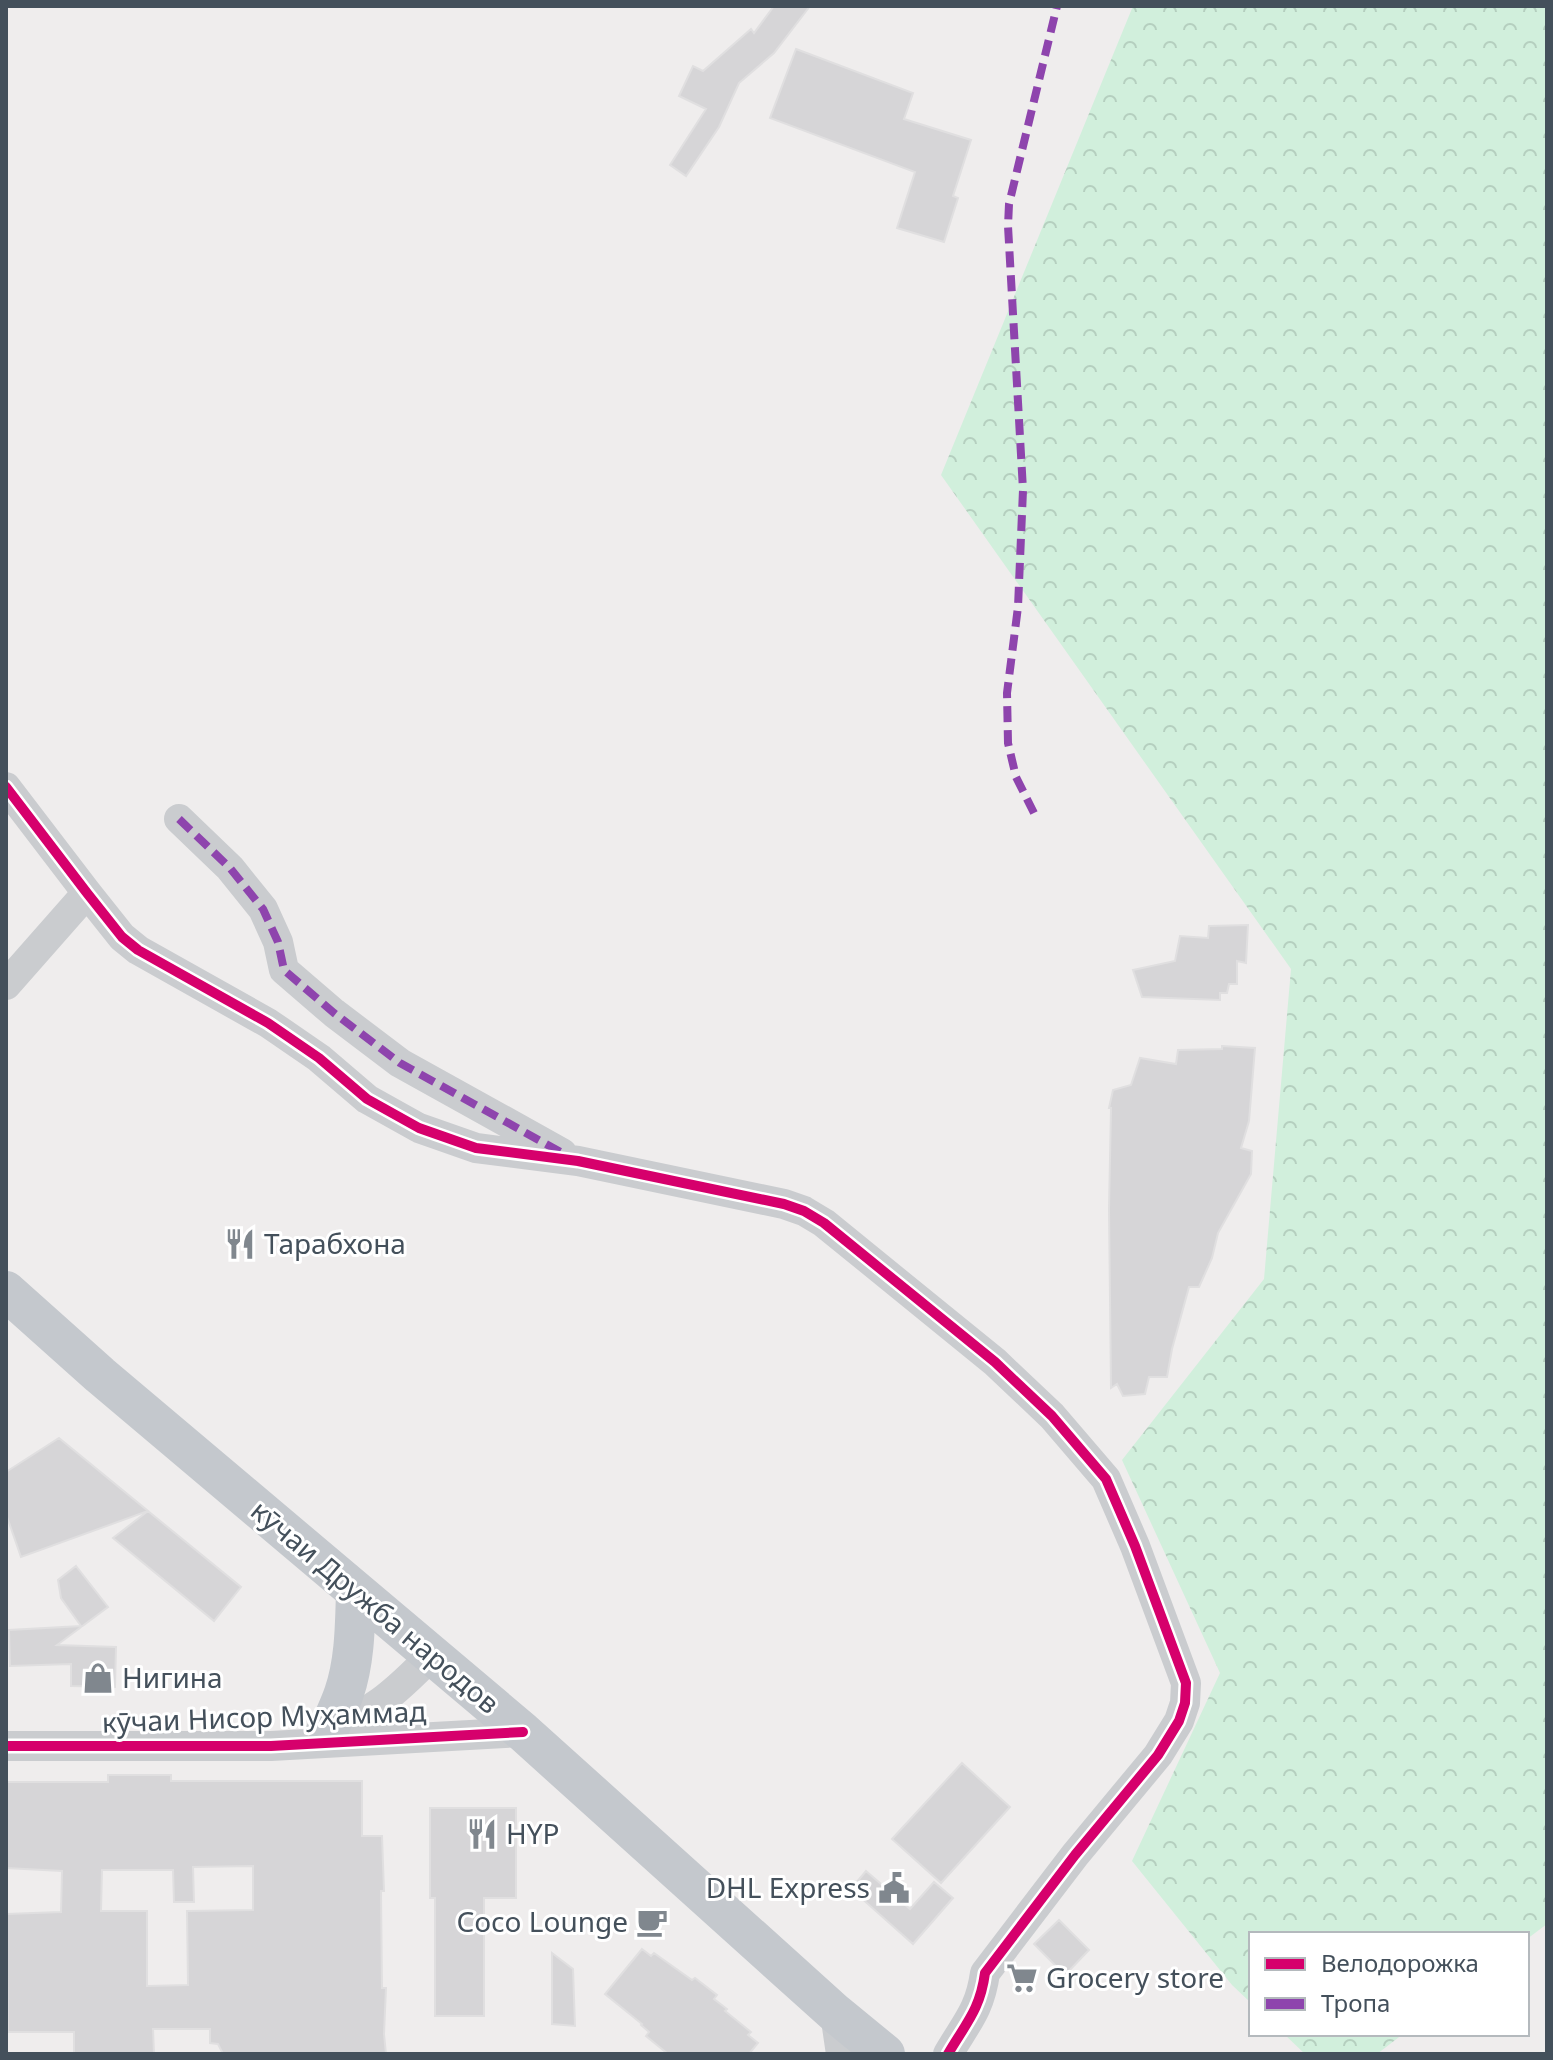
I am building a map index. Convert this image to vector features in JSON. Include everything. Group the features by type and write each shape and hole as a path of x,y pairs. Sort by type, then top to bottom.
{"main road":[{"name":"кӯчаи Дружба народов","path":"6,1291 100,1375 523,1732 835,2013 885,2054"},
{"path":"329,1729 350,1668 356,1591"}],"street":[{"path":"6,787 122,937 138,950 268,1023 319,1058 367,1099 419,1128 476,1148 578,1161 784,1204 804,1211 857,1249 995,1362 1052,1416 1106,1479 1135,1546 1186,1683 1185,1703 1179,1721 1158,1755 1075,1855 985,1973 976,2010 948,2054"},
{"path":"179,819 230,868 263,909 278,942 284,970 334,1013 400,1063 578,1161"},
{"path":"6,985 87,893"},
{"name":"кӯчаи Нисор Муҳаммад","path":"271,1746 329,1729 362,1715 385,1701 432,1655"},
{"name":"кӯчаи Нисор Муҳаммад","path":"6,1746 271,1746 523,1732"},
{"path":"835,2013 841,2054"}],"green space":[{"path":"1133,6 1547,6 1547,1924 1529,1938 1529,1932 1249,1932 1249,2001 1232,1985 1132,1861 1220,1673 1122,1460 1264,1279 1291,969 941,475"},
{"path":"1286,2036 1400,2036 1377,2054 1305,2054"}],"building":[{"path":"774,6 810,6 774,53 739,83 719,127 686,176 670,165 706,109 679,96 693,66 703,71 751,29 754,33"},
{"path":"796,49 913,93 904,119 971,140 953,196 958,198 944,242 897,228 915,172 770,118"},
{"path":"1248,925 1246,963 1237,961 1237,984 1229,984 1227,993 1220,993 1220,1000 1142,997 1133,970 1175,961 1180,936 1208,938 1209,926"},
{"path":"1222,1046 1255,1048 1249,1121 1241,1148 1252,1151 1251,1174 1218,1233 1212,1258 1199,1287 1189,1287 1167,1377 1149,1377 1145,1394 1123,1396 1117,1384 1111,1388 1109,1108 1113,1090 1131,1085 1140,1058 1176,1064 1178,1050 1222,1049"},
{"path":"59,1438 148,1511 21,1557 6,1514 6,1472"},
{"path":"148,1511 241,1587 214,1621 113,1538"},
{"path":"76,1566 108,1607 57,1645 116,1647 115,1687 71,1686 71,1664 10,1666 9,1630 81,1626 61,1598 58,1580"},
{"path":"962,1763 1010,1807 941,1883 892,1839"},
{"path":"108,1775 171,1775 171,1781 362,1781 362,1836 382,1836 382,1988 386,1988 386,2054 223,2054 218,2044 210,2043 210,2029 153,2029 154,2054 74,2054 74,2032 8,2032 6,1914 61,1912 62,1871 6,1868 6,1782 108,1782","holes":["253,1866 253,1910 187,1911 188,1985 147,1986 147,1911 101,1911 102,1870 173,1870 174,1902 194,1902 193,1867"]},
{"path":"430,1808 516,1808 516,1898 484,1898 484,2016 435,2016 435,1898 430,1898"},
{"path":"866,1871 910,1909 934,1882 953,1898 913,1944 851,1889"},
{"path":"1059,1920 1089,1950 1065,1975 1034,1944"},
{"path":"642,1949 651,1956 654,1953 692,1980 695,1978 717,1995 714,1999 751,2032 748,2035 758,2043 749,2054 668,2054 646,2036 649,2032 642,2024 605,1994"},
{"path":"552,1953 573,1969 575,2026 552,2024"}],"marked path":[{"path":"1034,813 1016,777 1008,743 1007,693 1018,607 1023,490 1008,226 1009,204 1057,6"},
{"path":"179,819 230,868 263,909 278,942 284,970 400,1063 564,1154"}],"cycle path":[{"path":"6,787 122,937 138,950 268,1023 319,1058 367,1099 419,1128 476,1148 578,1161 784,1204 804,1211 824,1223 995,1362 1052,1416 1106,1479 1135,1546 1186,1683 1185,1703 1179,1721 1158,1755 1075,1855 985,1973 976,2007 948,2054"},
{"path":"6,1746 271,1746 523,1732"}],"place":[{"name":"Тарабхона","path":"240,1244"},
{"name":"Нигина","path":"98,1678"},
{"name":"HYP","path":"482,1834"},
{"name":"DHL Express","path":"894,1888"},
{"name":"Coco Lounge","path":"652,1922"},
{"name":"Grocery store","path":"1022,1978"}]}
